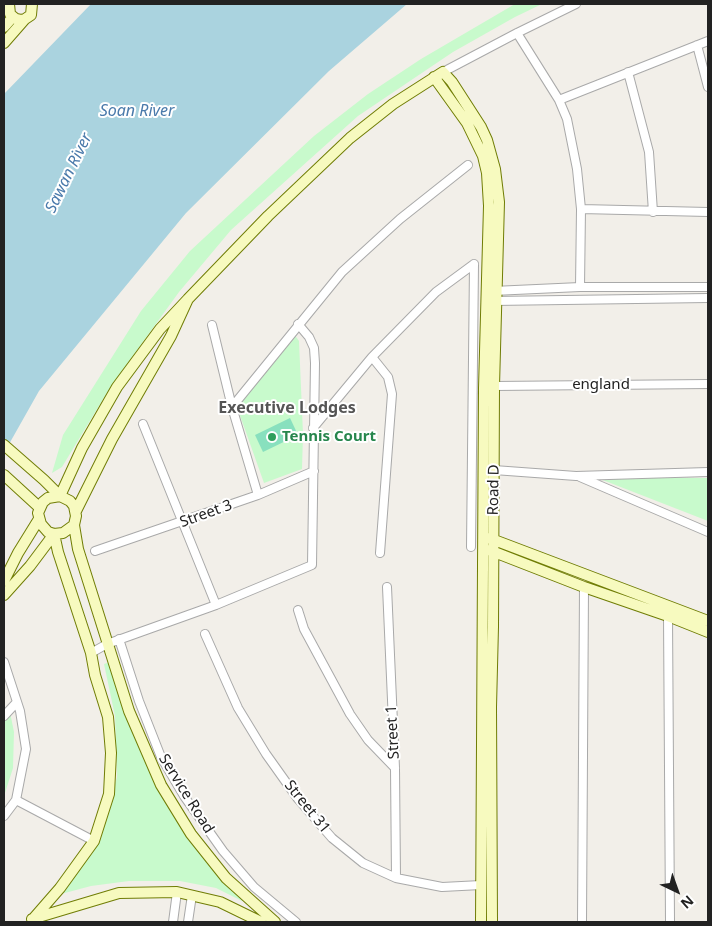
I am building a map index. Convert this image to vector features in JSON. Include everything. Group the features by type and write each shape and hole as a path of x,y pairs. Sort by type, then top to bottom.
{"street":[{"path":"9,8 21,20 40,4"},
{"path":"60,496 82,448 117,387 160,329 268,216 350,138 392,104 439,75 576,4"},
{"path":"4,27 9,8"},
{"path":"4,43 30,11"},
{"path":"517,33 559,100 572,139 581,209 580,287"},
{"path":"559,100 708,41"},
{"path":"697,46 708,87"},
{"path":"628,72 649,152 653,212"},
{"name":"Road D","path":"439,75 467,123 483,156 489,206 494,386 491,735 492,922"},
{"path":"232,407 342,272 400,219 468,164"},
{"path":"581,209 708,212"},
{"path":"313,428 372,357 436,292 474,264 471,547"},
{"path":"491,296 580,287 708,287"},
{"path":"491,296 708,298"},
{"name":"Road D","path":"481,922 483,536 491,296"},
{"path":"188,299 171,336 112,439 76,511 74,525 78,549 129,711 162,785 191,834 226,878 275,922"},
{"path":"92,653 119,639 216,605 312,565 314,348 310,338 298,324"},
{"path":"212,325 232,407 258,495"},
{"path":"372,357 388,377 392,394 380,553"},
{"name":"england","path":"494,386 708,384"},
{"path":"143,424 216,605"},
{"path":"4,445 60,496 70,501 76,511"},
{"path":"41,478 59,479 70,471 75,464"},
{"path":"494,470 576,476 708,472"},
{"name":"Street 3","path":"95,551 258,495 314,471"},
{"path":"4,475 40,508"},
{"path":"576,476 708,532"},
{"path":"4,581 18,553 39,519 40,508 48,498 60,496"},
{"path":"30,921 60,888 94,842 109,794 111,753 108,717 95,675 92,653 58,552 54,534 44,528 39,519"},
{"path":"4,595 30,566 54,534 67,531 74,525"},
{"path":"483,536 708,621"},
{"path":"483,548 708,632"},
{"name":"Street 1","path":"387,587 395,768 396,878"},
{"path":"582,922 584,587"},
{"path":"298,610 304,629 350,714 368,740 395,768"},
{"path":"668,616 670,922"},
{"name":"Street 31","path":"206,634 238,708 266,754 298,798 332,838 363,863 396,878 442,888 481,885"},
{"name":"Service Road","path":"119,639 139,701 161,757 184,796 223,851 254,887 296,922"},
{"path":"4,662 17,702 26,749 16,800 4,816"},
{"path":"4,716 17,702"},
{"path":"16,800 94,842"},
{"path":"30,921 119,893 177,892 220,902 261,922"},
{"path":"173,922 177,892"},
{"path":"188,922 192,895"}],"green space":[{"path":"515,4 542,4 453,52 358,116 231,230 179,292 111,386 62,467 52,473 63,435 141,311 190,251 314,136 368,94 421,59"},
{"path":"294,334 299,341 303,434 302,469 264,483 237,407"},
{"path":"290,418 298,435 263,452 255,435"},
{"path":"595,477 708,478 708,521"},
{"path":"110,662 135,737 161,792 182,830 222,880 241,897 242,901 216,888 180,881 129,881 91,886 61,894 102,829 117,777 115,716 104,664"},
{"path":"10,712 14,732 13,768 4,796 4,719"}],"water":[{"name":"Soan River","path":"91,4 407,4 329,71 186,213 39,391 4,453 4,94"}],"place":[{"name":"Tennis Court","path":"272,437"}],"district":[{"name":"Executive Lodges","path":"287,408"}],"water label":[{"name":"Sawan River","path":"69,173"}]}
